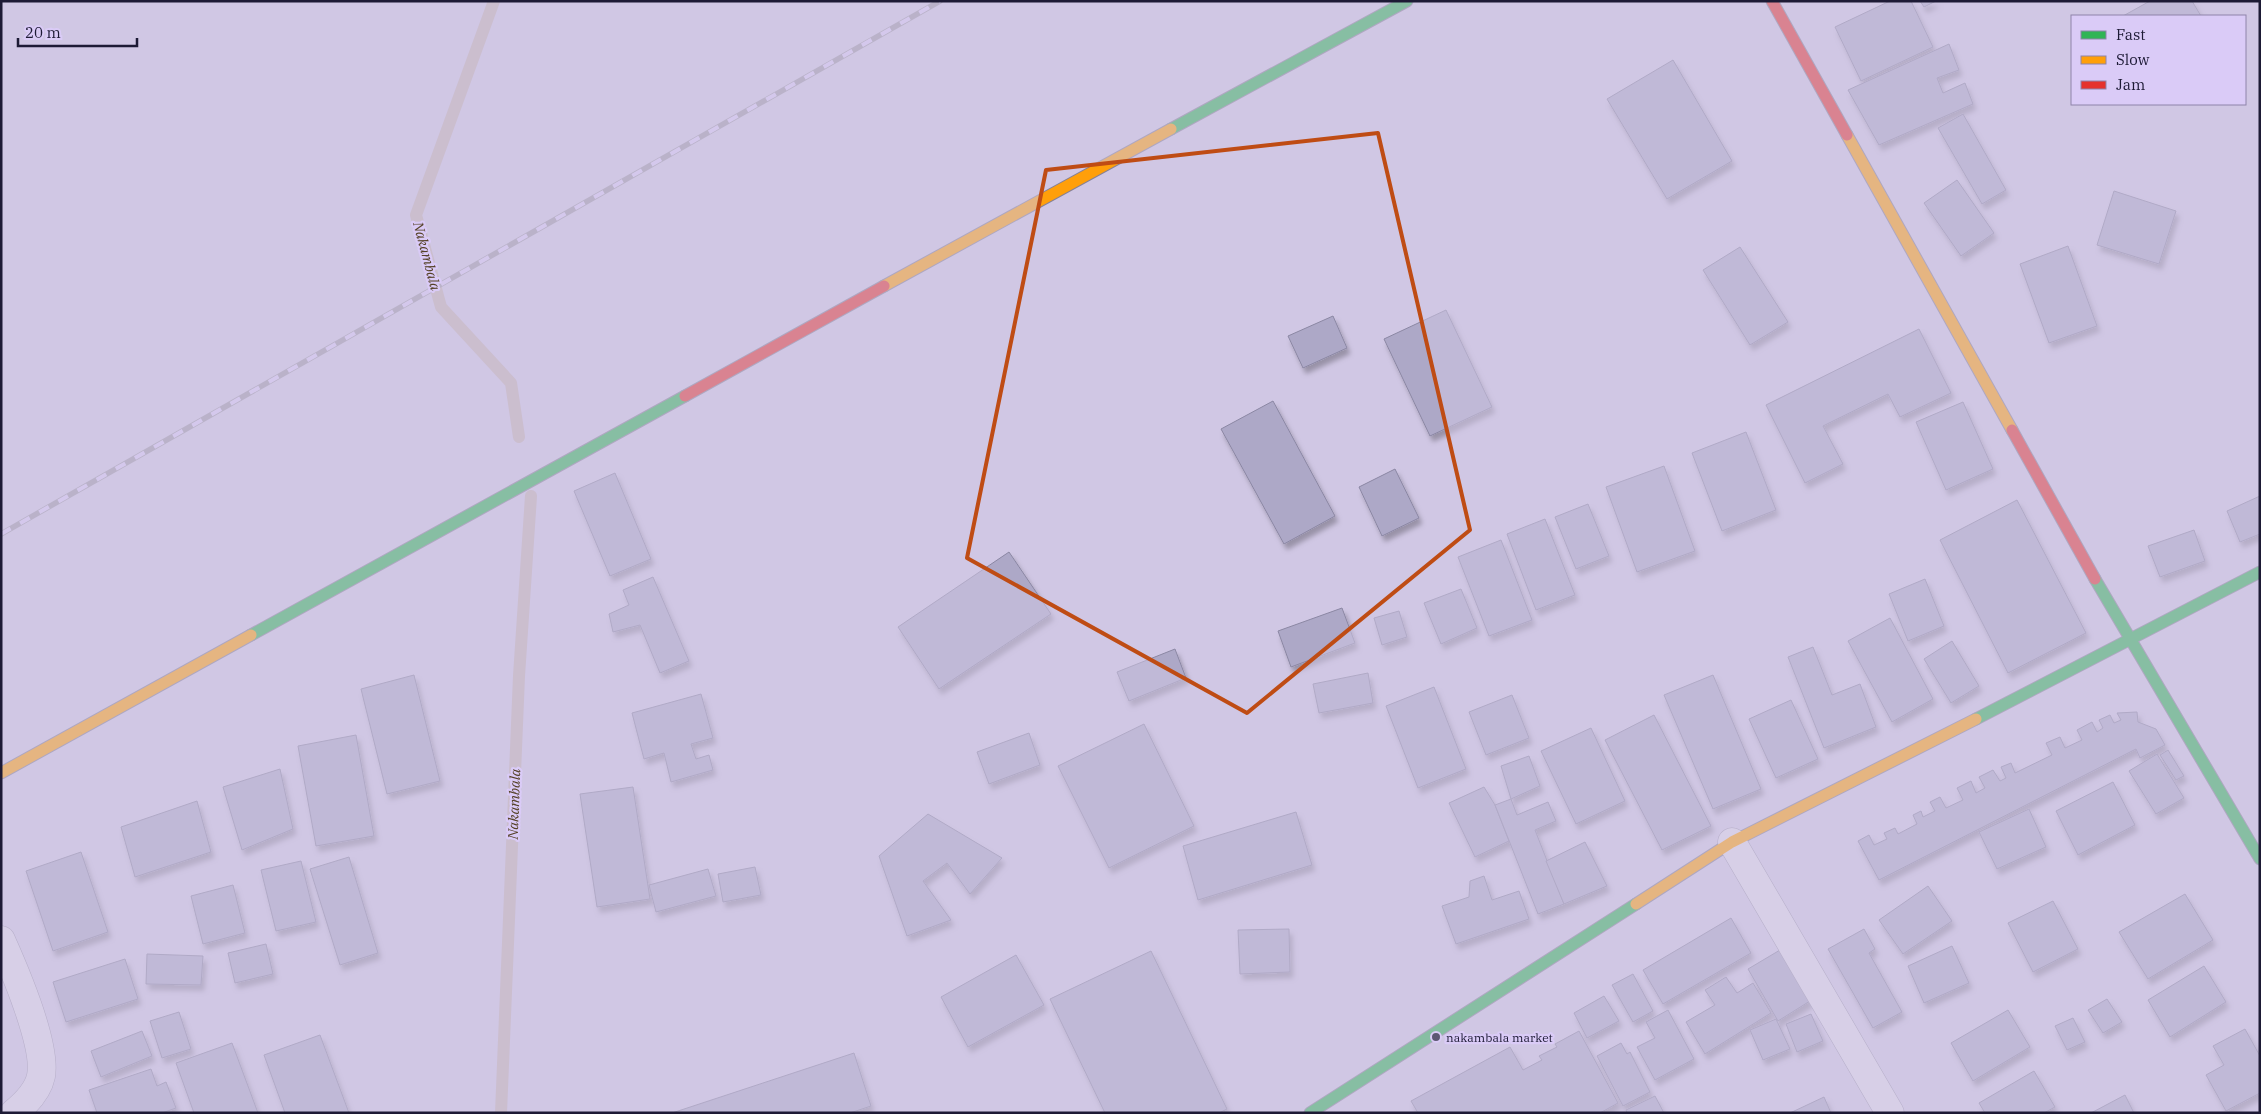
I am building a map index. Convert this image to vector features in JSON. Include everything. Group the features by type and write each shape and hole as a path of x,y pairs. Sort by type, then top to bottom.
{"street":[{"path":"1,773 1052,193 1407,1"},
{"path":"1772,1 2130,641 2260,859"},
{"path":"1310,1113 1732,842 2130,641 2260,572"},
{"path":"1732,842 1890,1113"},
{"path":"1,940 21,986 41,1054 41,1077 28,1102 14,1113"}],"highlighted area":[{"path":"1378,133 1470,530 1247,713 967,558 1046,170"}],"building":[{"path":"1890,1 1911,1 1933,47 1861,81 1835,27"},
{"path":"1920,1 1936,1 1924,7"},
{"path":"2150,1 2192,1 2200,15 2125,15"},
{"path":"1949,44 1959,70 1937,78 1943,93 1965,83 1973,104 1879,145 1848,90"},
{"path":"1673,60 1732,161 1667,199 1607,99"},
{"path":"1963,114 2006,190 1982,204 1938,128"},
{"path":"1957,180 1994,233 1961,256 1924,203"},
{"path":"2114,191 2176,211 2159,264 2097,245"},
{"path":"2068,246 2097,326 2049,343 2020,264"},
{"path":"1740,247 1788,322 1750,345 1703,270"},
{"path":"1446,310 1492,407 1430,436 1384,339"},
{"path":"1333,316 1347,348 1303,368 1288,336"},
{"path":"1919,329 1951,393 1900,417 1888,394 1823,426 1843,464 1805,483 1766,405"},
{"path":"1273,401 1335,516 1284,544 1221,429"},
{"path":"1963,402 1993,469 1946,490 1916,422"},
{"path":"1746,432 1776,510 1722,531 1692,453"},
{"path":"1664,466 1695,551 1637,572 1606,487"},
{"path":"1395,469 1419,518 1382,536 1359,487"},
{"path":"615,473 651,559 610,576 574,491"},
{"path":"2260,496 2260,534 2240,542 2227,511"},
{"path":"2017,500 2086,633 2008,673 1940,540"},
{"path":"1588,504 1609,556 1576,569 1555,517"},
{"path":"1545,519 1575,595 1536,610 1507,534"},
{"path":"2194,530 2205,561 2160,577 2148,546"},
{"path":"1501,540 1532,620 1489,636 1458,557"},
{"path":"1009,552 1051,614 939,689 898,627"},
{"path":"653,577 689,661 660,673 640,625 613,632 609,614 629,605 623,590"},
{"path":"1925,579 1944,626 1908,641 1889,594"},
{"path":"1461,589 1477,628 1441,644 1424,603"},
{"path":"1342,608 1355,643 1291,667 1278,631"},
{"path":"1399,611 1407,637 1382,645 1374,618"},
{"path":"1890,618 1933,699 1892,722 1848,641"},
{"path":"1952,641 1979,686 1951,703 1924,659"},
{"path":"1813,647 1832,695 1860,684 1876,727 1824,748 1788,657"},
{"path":"1175,649 1186,678 1129,701 1117,672"},
{"path":"1368,673 1373,703 1319,713 1313,684"},
{"path":"414,675 440,781 387,794 361,689"},
{"path":"1713,675 1761,789 1713,809 1664,695"},
{"path":"1434,687 1466,769 1418,788 1386,706"},
{"path":"701,694 713,738 691,744 696,759 709,755 713,770 671,782 664,753 644,759 632,713"},
{"path":"1512,695 1529,738 1486,755 1469,712"},
{"path":"1791,700 1818,759 1776,778 1749,719"},
{"path":"2137,712 2138,722 2156,729 2165,745 2140,758 2136,749 1879,880 1858,841 1869,835 1874,845 1887,839 1884,833 1895,828 1898,834 1917,824 1913,815 1921,811 1923,817 1935,811 1930,802 1940,797 1946,808 1963,800 1957,788 1971,781 1976,793 1985,788 1979,777 1993,770 2000,781 2006,778 2001,767 2011,763 2015,773 2052,755 2046,743 2060,737 2065,748 2082,740 2077,730 2092,722 2097,732 2103,728 2099,720 2110,715 2114,723 2121,720 2117,713"},
{"path":"1654,715 1711,826 1662,850 1605,740"},
{"path":"1144,724 1194,826 1109,868 1058,766"},
{"path":"1591,728 1625,801 1576,824 1541,751"},
{"path":"1029,733 1040,765 989,784 977,752"},
{"path":"356,735 374,836 316,846 298,746"},
{"path":"2168,750 2184,776 2176,780 2160,755"},
{"path":"2157,754 2184,798 2156,814 2129,771"},
{"path":"1529,756 1540,786 1511,799 1501,766"},
{"path":"280,769 293,829 242,850 223,787"},
{"path":"2113,782 2135,825 2078,855 2056,811"},
{"path":"633,787 650,899 597,907 580,794"},
{"path":"1484,787 1495,805 1509,841 1475,857 1449,803"},
{"path":"1511,799 1517,815 1548,802 1556,821 1535,830 1564,904 1538,914 1495,805"},
{"path":"197,801 211,852 135,877 121,827"},
{"path":"2029,809 2046,847 1997,869 1979,832"},
{"path":"1296,812 1312,865 1198,900 1183,846"},
{"path":"928,814 1002,858 970,894 947,863 923,881 951,920 907,936 879,856"},
{"path":"1585,842 1607,886 1564,904 1546,861"},
{"path":"81,852 108,932 53,951 26,871"},
{"path":"349,857 378,953 340,965 310,869"},
{"path":"301,861 316,922 276,931 261,870"},
{"path":"755,867 761,895 723,902 718,874"},
{"path":"708,869 716,896 656,912 649,885"},
{"path":"1484,876 1492,900 1519,891 1529,919 1456,944 1442,906 1469,897 1470,881"},
{"path":"233,885 245,933 203,944 191,896"},
{"path":"1928,886 1952,921 1903,954 1879,920"},
{"path":"2185,894 2213,940 2148,979 2119,932"},
{"path":"2053,901 2078,949 2033,972 2008,923"},
{"path":"1731,918 1751,953 1663,1004 1643,970"},
{"path":"1289,929 1290,972 1240,974 1238,930"},
{"path":"1864,929 1875,949 1869,953 1902,1012 1873,1028 1828,949"},
{"path":"266,944 273,974 235,983 228,953"},
{"path":"1952,946 1969,983 1924,1003 1908,966"},
{"path":"1780,950 1810,1001 1778,1021 1748,969"},
{"path":"1151,951 1227,1109 1219,1113 1105,1113 1050,999"},
{"path":"147,954 203,956 201,985 146,984"},
{"path":"1016,955 1044,1005 968,1047 941,997"},
{"path":"125,959 138,999 66,1022 53,982"},
{"path":"2204,966 2226,1002 2170,1037 2148,1000"},
{"path":"1633,974 1653,1011 1633,1022 1612,985"},
{"path":"1726,977 1737,993 1753,983 1771,1013 1705,1054 1686,1022 1715,1005 1705,990"},
{"path":"1604,996 1619,1021 1587,1038 1574,1013"},
{"path":"2107,999 2122,1022 2103,1033 2088,1010"},
{"path":"1668,1010 1694,1059 1655,1080 1637,1047 1655,1038 1646,1022"},
{"path":"2008,1010 2030,1047 1973,1081 1951,1043"},
{"path":"179,1012 191,1049 162,1058 150,1021"},
{"path":"1811,1014 1823,1041 1797,1052 1786,1024"},
{"path":"2073,1018 2085,1042 2067,1050 2055,1026"},
{"path":"1776,1019 1790,1049 1763,1060 1750,1030"},
{"path":"2245,1029 2260,1056 2260,1093 2226,1111 2206,1075 2224,1065 2213,1046"},
{"path":"142,1031 152,1056 101,1077 91,1051"},
{"path":"1579,1031 1618,1103 1600,1113 1418,1113 1411,1101 1510,1047 1523,1070 1542,1060 1539,1056 1557,1047 1555,1044"},
{"path":"320,1035 349,1113 285,1113 264,1055"},
{"path":"232,1043 258,1113 194,1113 176,1063"},
{"path":"1621,1043 1627,1054 1630,1052 1650,1092 1623,1106 1597,1056"},
{"path":"854,1053 871,1106 850,1113 672,1113"},
{"path":"151,1069 157,1086 166,1082 176,1108 162,1113 97,1113 89,1090"},
{"path":"2034,1071 2055,1107 2044,1113 1985,1113 1979,1103"},
{"path":"2125,1095 2134,1113 2091,1113"},
{"path":"1655,1096 1664,1113 1627,1113 1626,1110"},
{"path":"1824,1097 1831,1113 1790,1113"}],"waterway":[{"name":"Nakambala","path":"494,1 416,215 441,307 511,383 519,437"},
{"name":"Nakambala","path":"501,1113 519,676 531,496"}],"railway":[{"path":"1,534 940,1"}],"traffic: fast":[{"path":"1171,129 1407,1"},
{"path":"251,635 685,396"},
{"path":"1976,719 2260,572"},
{"path":"2095,579 2260,859"},
{"path":"1310,1113 1636,904"}],"traffic: slow":[{"path":"884,286 1171,129"},
{"path":"1847,135 2012,430"},
{"path":"1,773 251,635"},
{"path":"1636,904 1732,842 1976,719"}],"traffic: jam":[{"path":"1772,1 1847,135"},
{"path":"685,396 884,286"},
{"path":"2012,430 2095,579"}],"place":[{"name":"nakambala market","path":"1436,1037"}]}
